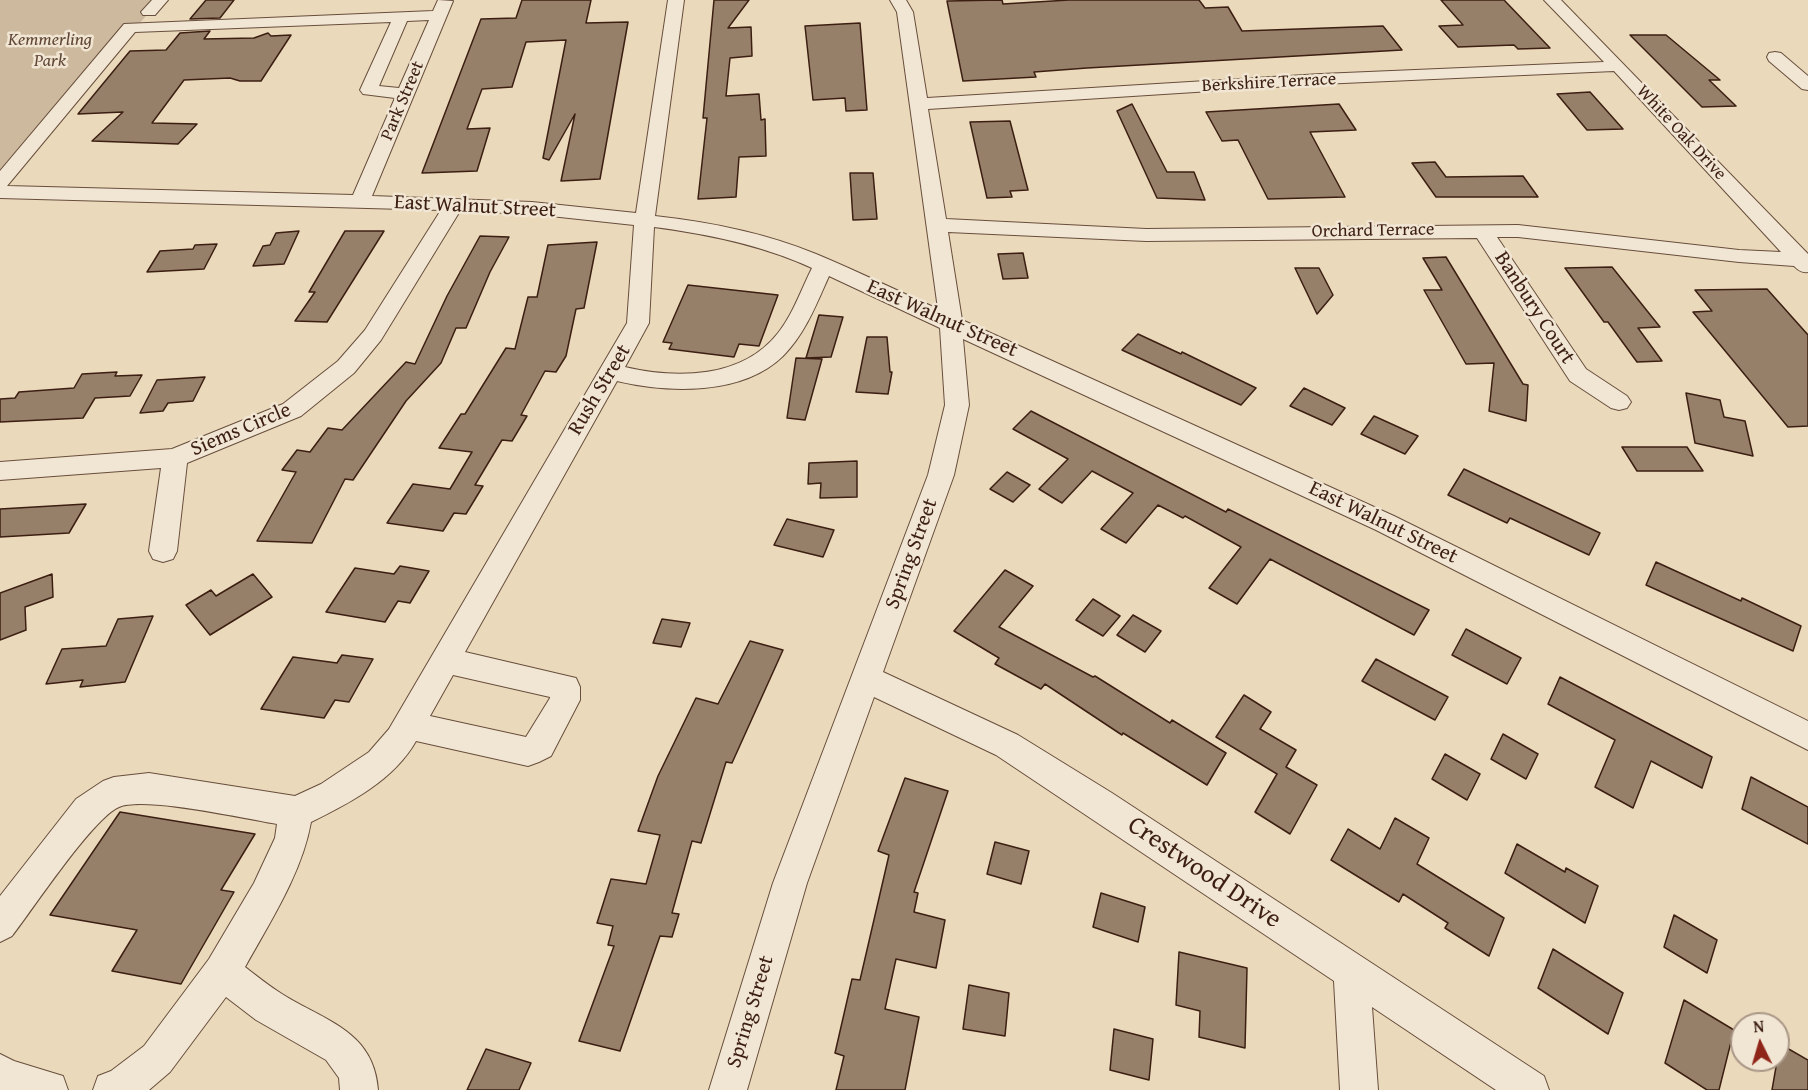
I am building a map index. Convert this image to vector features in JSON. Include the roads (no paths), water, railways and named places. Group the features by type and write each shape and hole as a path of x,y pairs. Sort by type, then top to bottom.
{"street":[{"name":"Rush Street","path":"296,812 332,795 380,762 404,732 638,322 642,239 676,0"},
{"name":"Spring Street","path":"728,1090 790,883 948,451 957,405 951,322 906,12 898,0"},
{"name":"White Oak Drive","path":"1552,0 1618,66 1805,263"},
{"path":"0,183 130,27 401,17 442,8"},
{"name":"Park Street","path":"360,201 442,8"},
{"path":"401,17 369,90 406,94"},
{"path":"1775,57 1808,85"},
{"name":"Berkshire Terrace","path":"919,104 1321,79 1618,66"},
{"name":"East Walnut Street","path":"0,192 360,201 532,208 645,219 695,226 744,237 807,258 951,322 1406,533 1808,736"},
{"name":"Siems Circle","path":"0,471 175,458 292,410 333,378 373,335 454,205"},
{"name":"Orchard Terrace","path":"937,225 1146,235 1482,230 1541,232 1805,263"},
{"name":"Banbury Court","path":"1482,230 1578,375 1619,402"},
{"path":"609,372 677,382 735,372 758,365 785,339 824,266"},
{"path":"163,551 175,458"},
{"path":"404,732 528,752 540,746 566,700 565,687 444,660"},
{"name":"Crestwood Drive","path":"866,678 1007,745 1100,804 1352,974 1530,1090"},
{"path":"0,924 88,810 114,792 149,788 296,812 291,840 266,895 222,972 157,1059 123,1086 112,1090"},
{"path":"222,972 269,1007 339,1047 358,1072 359,1090"},
{"path":"1352,974 1359,1090"},
{"path":"0,1073 2,1077 49,1090"}],"park label":[{"name":"Kemmerling Park","path":"50,50"}]}
